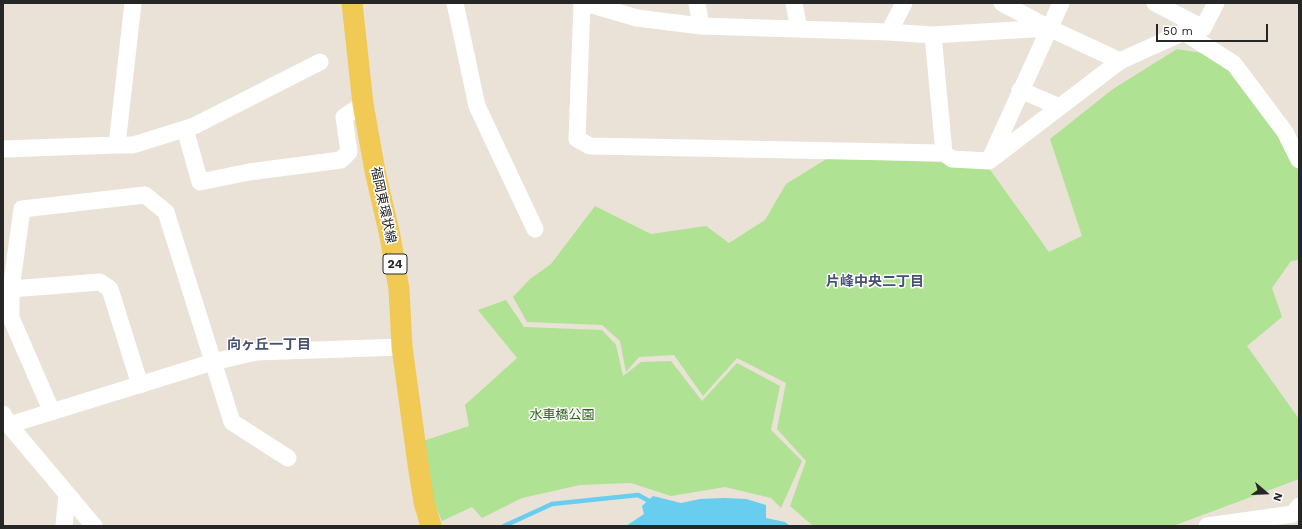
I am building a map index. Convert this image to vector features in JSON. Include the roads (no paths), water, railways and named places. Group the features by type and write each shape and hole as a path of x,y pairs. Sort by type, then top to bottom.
{"main road":[{"name":"福岡東環状線","path":"352,3 363,104 394,258 399,289 402,347 423,495 432,526"}],"street":[{"path":"117,145 133,3"},
{"path":"455,3 477,106 535,229"},
{"path":"697,3 701,26"},
{"path":"794,3 799,29"},
{"path":"889,32 904,3"},
{"path":"1002,3 1049,28 1120,61"},
{"path":"989,161 1020,90 1061,3"},
{"path":"1155,3 1203,28"},
{"path":"1203,28 1216,3"},
{"path":"1049,28 933,35 889,32 701,26 637,18 590,4 577,139 590,146 944,153 952,159 989,161 1120,61 1184,32 1203,28"},
{"path":"1184,32 1234,64 1285,132 1299,160"},
{"path":"933,35 944,153"},
{"path":"3,149 133,145 194,126 320,62"},
{"path":"1020,90 1060,107"},
{"path":"184,129 200,182 248,172 341,160 349,152 344,117 363,104"},
{"path":"52,412 11,318 11,289 22,210 145,195 166,212 232,422 288,458"},
{"path":"11,289 100,282 110,289 140,384"},
{"path":"94,526 6,420 52,412 213,362 256,352 402,347"},
{"path":"64,526 67,494"},
{"path":"1207,526 1293,514 1299,506"}],"water":[{"path":"653,496 681,503 700,499 746,499 766,505 766,518 785,522 790,526 626,526 644,514 642,506"}],"waterway":[{"path":"504,526 552,504 638,495 653,503"}],"district":[{"name":"片峰中央二丁目","path":"875,282"},
{"name":"向ヶ丘一丁目","path":"269,345"}],"park label":[{"name":"水車橋公園","path":"562,415"}]}
